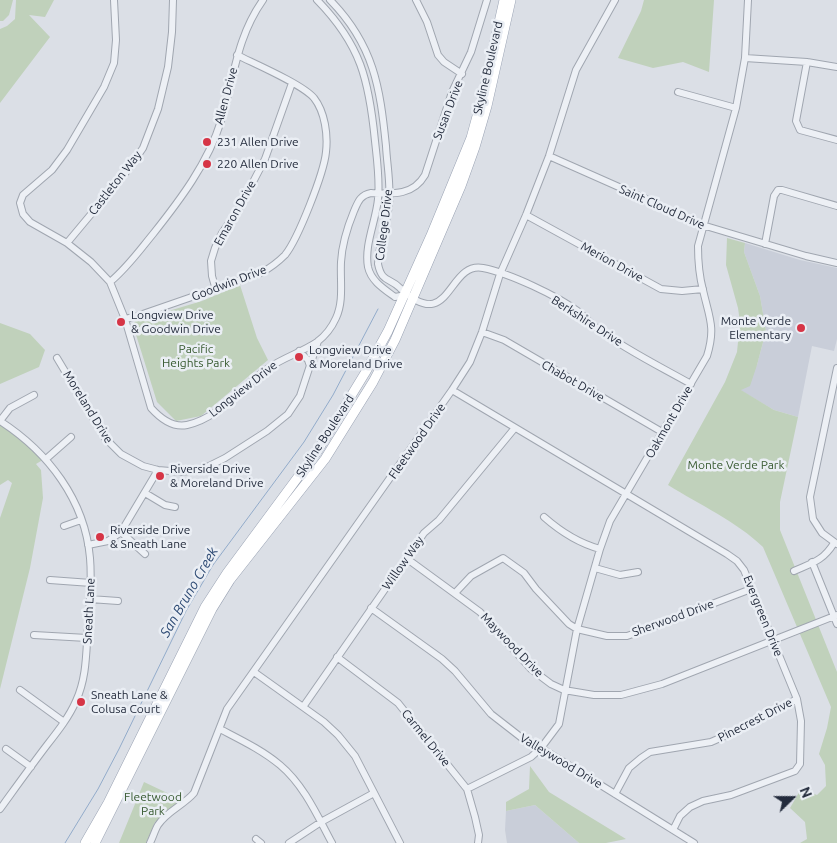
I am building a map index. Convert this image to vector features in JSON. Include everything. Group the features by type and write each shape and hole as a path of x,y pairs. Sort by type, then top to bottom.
{"main road":[{"name":"Skyline Boulevard","path":"95,843 212,609 230,580 313,475 338,438 388,354 471,138 504,0"},
{"name":"Skyline Boulevard","path":"85,843 108,803 208,601 331,429 409,296 476,147 511,0"}],"street":[{"name":"Longview Drive","path":"114,0 116,40 114,63 104,87 67,150 52,170 23,195 20,203 23,214 30,222 67,243 91,262 110,282 125,319 152,408 160,418 185,426 205,419 218,412 269,367 318,341 331,327 340,309 342,296 342,250 351,219 362,197 366,194 384,193"},
{"name":"Castleton Way","path":"67,243 143,148 158,109 168,67 172,32 172,0"},
{"name":"Allen Drive","path":"110,282 124,270 162,222 202,163 221,121 237,55 247,26 263,0"},
{"name":"College Drive","path":"317,0 347,37 363,70 371,107 384,193 367,258 369,272 380,286 395,297 409,296"},
{"name":"College Drive","path":"330,0 356,32 368,55 376,79 382,107 384,193 378,264 386,280 399,286 409,296"},
{"path":"416,0 427,22 438,55 444,62 462,74"},
{"name":"Susan Drive","path":"384,193 409,191 420,182 424,175 452,92 472,52 486,0"},
{"name":"Fleetwood Drive","path":"150,843 161,821 187,802 194,793 227,709 470,362 482,332 500,274 549,156 576,70 615,0"},
{"name":"Oakmont Drive","path":"467,789 531,757 559,724 577,629 610,521 707,356 712,330 710,313 702,289 698,246 736,108 745,58 748,0"},
{"name":"Goodwin Drive","path":"125,319 216,290 261,273 274,265 286,253 303,222 326,154 327,130 320,110 314,98 301,87 237,55"},
{"path":"745,58 807,62 837,67"},
{"path":"807,62 796,121 800,130 837,140"},
{"name":"Emaron Drive","path":"216,290 212,276 211,261 215,248 265,159 292,83"},
{"path":"678,92 736,108"},
{"name":"Saint Cloud Drive","path":"549,156 646,199 689,221 806,256 837,263"},
{"path":"765,244 774,196 778,190 837,206"},
{"name":"Merion Drive","path":"526,215 661,289 682,291 702,289"},
{"name":"Berkshire Drive","path":"409,296 427,303 439,301 445,297 463,272 474,268 483,268 533,286 579,312 598,330 691,384"},
{"name":"Chabot Drive","path":"482,332 504,340 662,432"},
{"name":"Moreland Drive","path":"57,358 112,446 131,461 158,470 182,472 204,468 225,458 267,431 288,414 300,396 318,341"},
{"path":"299,351 308,360 310,367"},
{"path":"794,571 828,554 836,544 822,532 814,519 810,497 837,368"},
{"name":"Evergreen Drive","path":"452,390 627,493 737,561 744,570 771,640 797,699 801,721 800,764 795,771 731,795 703,801 690,807 680,816 673,830"},
{"path":"0,421 10,408 34,395"},
{"name":"Sneath Lane","path":"0,421 25,439 46,459 70,493 82,520 88,545 91,583 83,682 75,703 64,722 0,809"},
{"name":"Willow Way","path":"303,707 424,533 440,520 514,428"},
{"path":"46,459 71,437"},
{"path":"88,545 108,541 121,532 158,470"},
{"path":"145,493 165,505 175,507"},
{"path":"544,517 558,529 582,544 600,549"},
{"path":"64,526 82,520"},
{"path":"121,532 145,554"},
{"name":"Maywood Drive","path":"406,558 480,612 531,669 551,684 564,690 594,695 621,695 662,684 835,615"},
{"name":"Sherwood Drive","path":"455,593 471,576 503,558 524,573 568,624 577,629 607,636 627,636 751,589"},
{"path":"812,562 835,615 837,624"},
{"path":"595,568 620,575 638,572"},
{"path":"50,580 91,583"},
{"path":"90,599 118,601"},
{"name":"Valleywood Drive","path":"371,608 455,671 491,714 527,742 540,748 694,843"},
{"path":"34,635 87,638"},
{"name":"Carmel Drive","path":"337,657 398,703 467,789 476,817 479,835 478,843"},
{"path":"254,672 324,722 338,736 355,756 400,843"},
{"path":"20,690 64,722"},
{"name":"Pinecrest Drive","path":"615,794 629,768 650,752 711,742 797,699"},
{"path":"220,729 257,749 282,766 300,786 332,843"},
{"path":"6,749 31,767"},
{"path":"289,843 321,822 374,793"}],"shaded area":[{"name":"Monte Verde Elementary","path":"745,243 800,260 837,268 837,339 834,351 812,346 798,417 774,410 740,390 757,365 766,331 760,296 744,252"},
{"path":"535,805 579,843 507,843 505,830 506,811"}],"green space":[{"path":"0,0 13,0 9,15 3,21 0,21"},
{"path":"16,0 54,0 45,17 29,15 50,37 0,103 0,29 15,19"},
{"path":"644,0 714,0 709,72 683,62 653,68 618,58 641,11"},
{"name":"Monte Verde Park","path":"727,238 745,243 744,252 760,296 766,331 750,386 741,390 774,410 798,417 780,502 780,530 837,672 837,843 800,843 807,839 805,822 790,808 801,789 817,795 826,786 825,765 819,754 831,707 763,547 730,521 668,485 725,382 737,352 740,322 726,265"},
{"name":"Pacific Heights Park","path":"240,285 257,338 268,360 201,416 176,421 157,402 133,325 135,321 202,301"},
{"path":"0,323 30,334 45,350 39,367 0,384"},
{"path":"0,421 46,458 36,464 41,470 43,498 30,568 0,689 0,518 12,483 8,480 0,485"},
{"path":"530,766 549,792 626,839 606,843 579,843 535,805 506,811 506,802 529,789"},
{"name":"Fleetwood Park","path":"144,782 182,800 155,822 146,843 119,843"}],"waterway":[{"name":"San Bruno Creek","path":"65,843 98,789 119,749 186,611 213,565 304,442 333,395 378,309"}],"place":[{"name":"231 Allen Drive","path":"207,142"},
{"name":"220 Allen Drive","path":"207,164"},
{"name":"Longview Drive & Goodwin Drive","path":"121,322"},
{"name":"Monte Verde Elementary","path":"801,328"},
{"name":"Longview Drive & Moreland Drive","path":"299,357"},
{"name":"Riverside Drive & Moreland Drive","path":"160,476"},
{"name":"Riverside Drive & Sneath Lane","path":"100,537"},
{"name":"Sneath Lane & Colusa Court","path":"81,702"}]}
